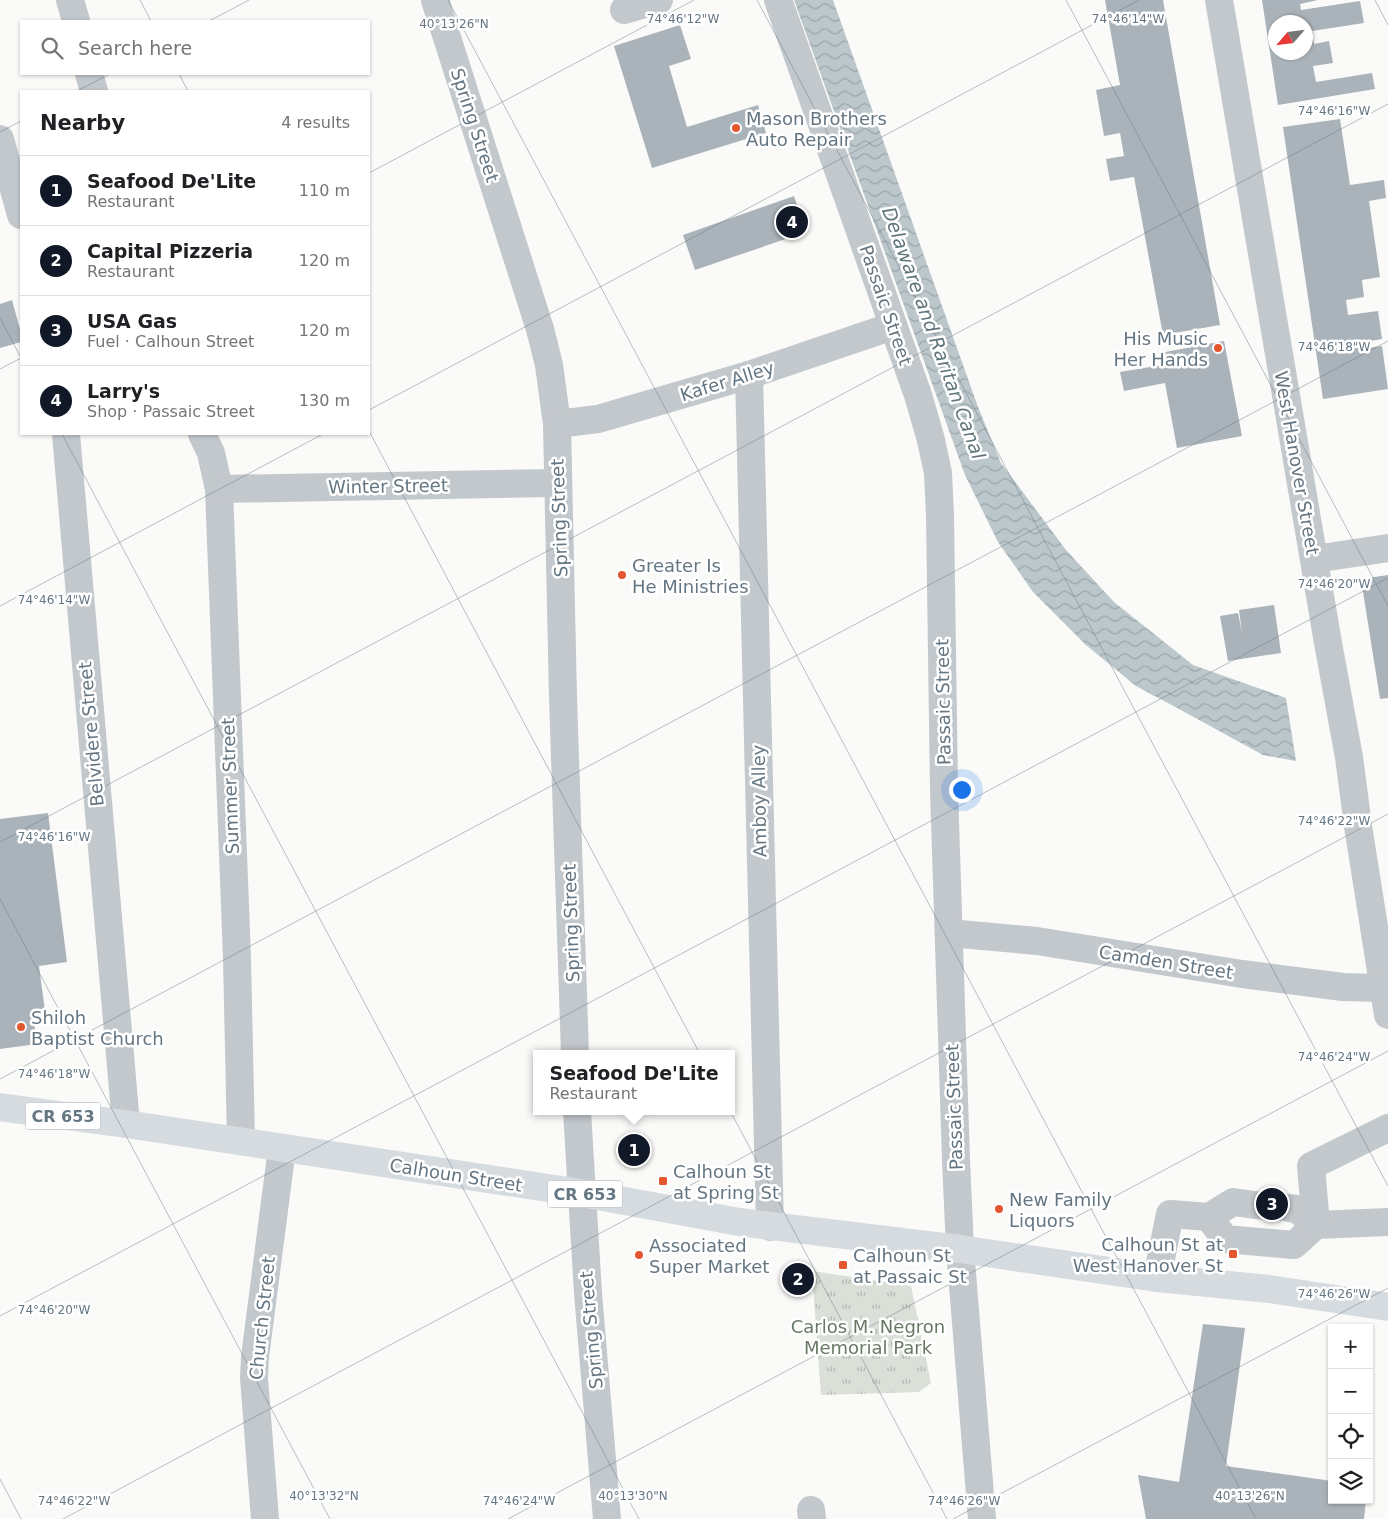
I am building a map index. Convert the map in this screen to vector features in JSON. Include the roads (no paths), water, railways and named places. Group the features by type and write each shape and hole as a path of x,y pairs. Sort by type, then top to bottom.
{"main road":[{"name":"Calhoun Street","path":"0,1107 135,1125 581,1193 711,1218 770,1227 960,1249 1157,1278 1270,1289 1388,1307"}],"street":[{"path":"70,0 76,20"},
{"name":"Spring Street","path":"434,0 540,329 549,365 557,424 557,483 575,1050"},
{"path":"624,10 659,0"},
{"name":"Passaic Street","path":"778,0 923,413 938,473 945,799 960,1249 982,1519"},
{"name":"West Hanover Street","path":"1219,0 1351,772 1388,1015"},
{"path":"89,75 94,90"},
{"path":"0,139 20,211"},
{"name":"Kafer Alley","path":"557,424 598,420 749,375 893,326"},
{"name":"Amboy Alley","path":"749,375 770,1227"},
{"name":"Belvidere Street","path":"66,435 135,1125"},
{"name":"Summer Street","path":"202,435 211,453 220,489 237,958 241,1141"},
{"name":"Winter Street","path":"220,489 557,483"},
{"path":"1314,559 1388,548"},
{"name":"Camden Street","path":"949,933 1037,941 1342,988 1384,988"},
{"name":"Spring Street","path":"577,1115 588,1294 607,1519"},
{"path":"1316,1224 1311,1166 1388,1128"},
{"name":"Church Street","path":"265,1519 254,1378 255,1357 282,1148"},
{"path":"1157,1278 1170,1214 1209,1217 1233,1202 1254,1205"},
{"path":"1289,1208 1297,1209 1316,1224 1388,1222"},
{"path":"1209,1217 1225,1239 1294,1245 1316,1224"}],"water":[{"name":"Delaware and Raritan Canal","path":"794,0 833,0 978,407 1001,463 1066,550 1114,602 1193,665 1286,698 1296,761 1263,755 1136,686 1086,645 1033,592 998,542 965,475"}],"tunnel":[{"path":"1255,1205 1289,1208"}],"place":[{"name":"Mason Brothers Auto Repair","path":"736,128"},
{"name":"Larry's","path":"792,222"},
{"name":"His Music Her Hands","path":"1218,348"},
{"name":"Greater Is He Ministries","path":"622,575"},
{"name":"Shiloh Baptist Church","path":"21,1027"},
{"name":"Seafood De'Lite","path":"634,1150"},
{"name":"Calhoun St at Spring St","path":"663,1181"},
{"name":"USA Gas","path":"1272,1204"},
{"name":"New Family Liquors","path":"999,1209"},
{"name":"Calhoun St at West Hanover St","path":"1233,1254"},
{"name":"Associated Super Market","path":"639,1255"},
{"name":"Calhoun St at Passaic St","path":"843,1265"},
{"name":"Capital Pizzeria","path":"798,1279"}],"park label":[{"name":"Carlos M. Negron Memorial Park","path":"868,1336"}]}
